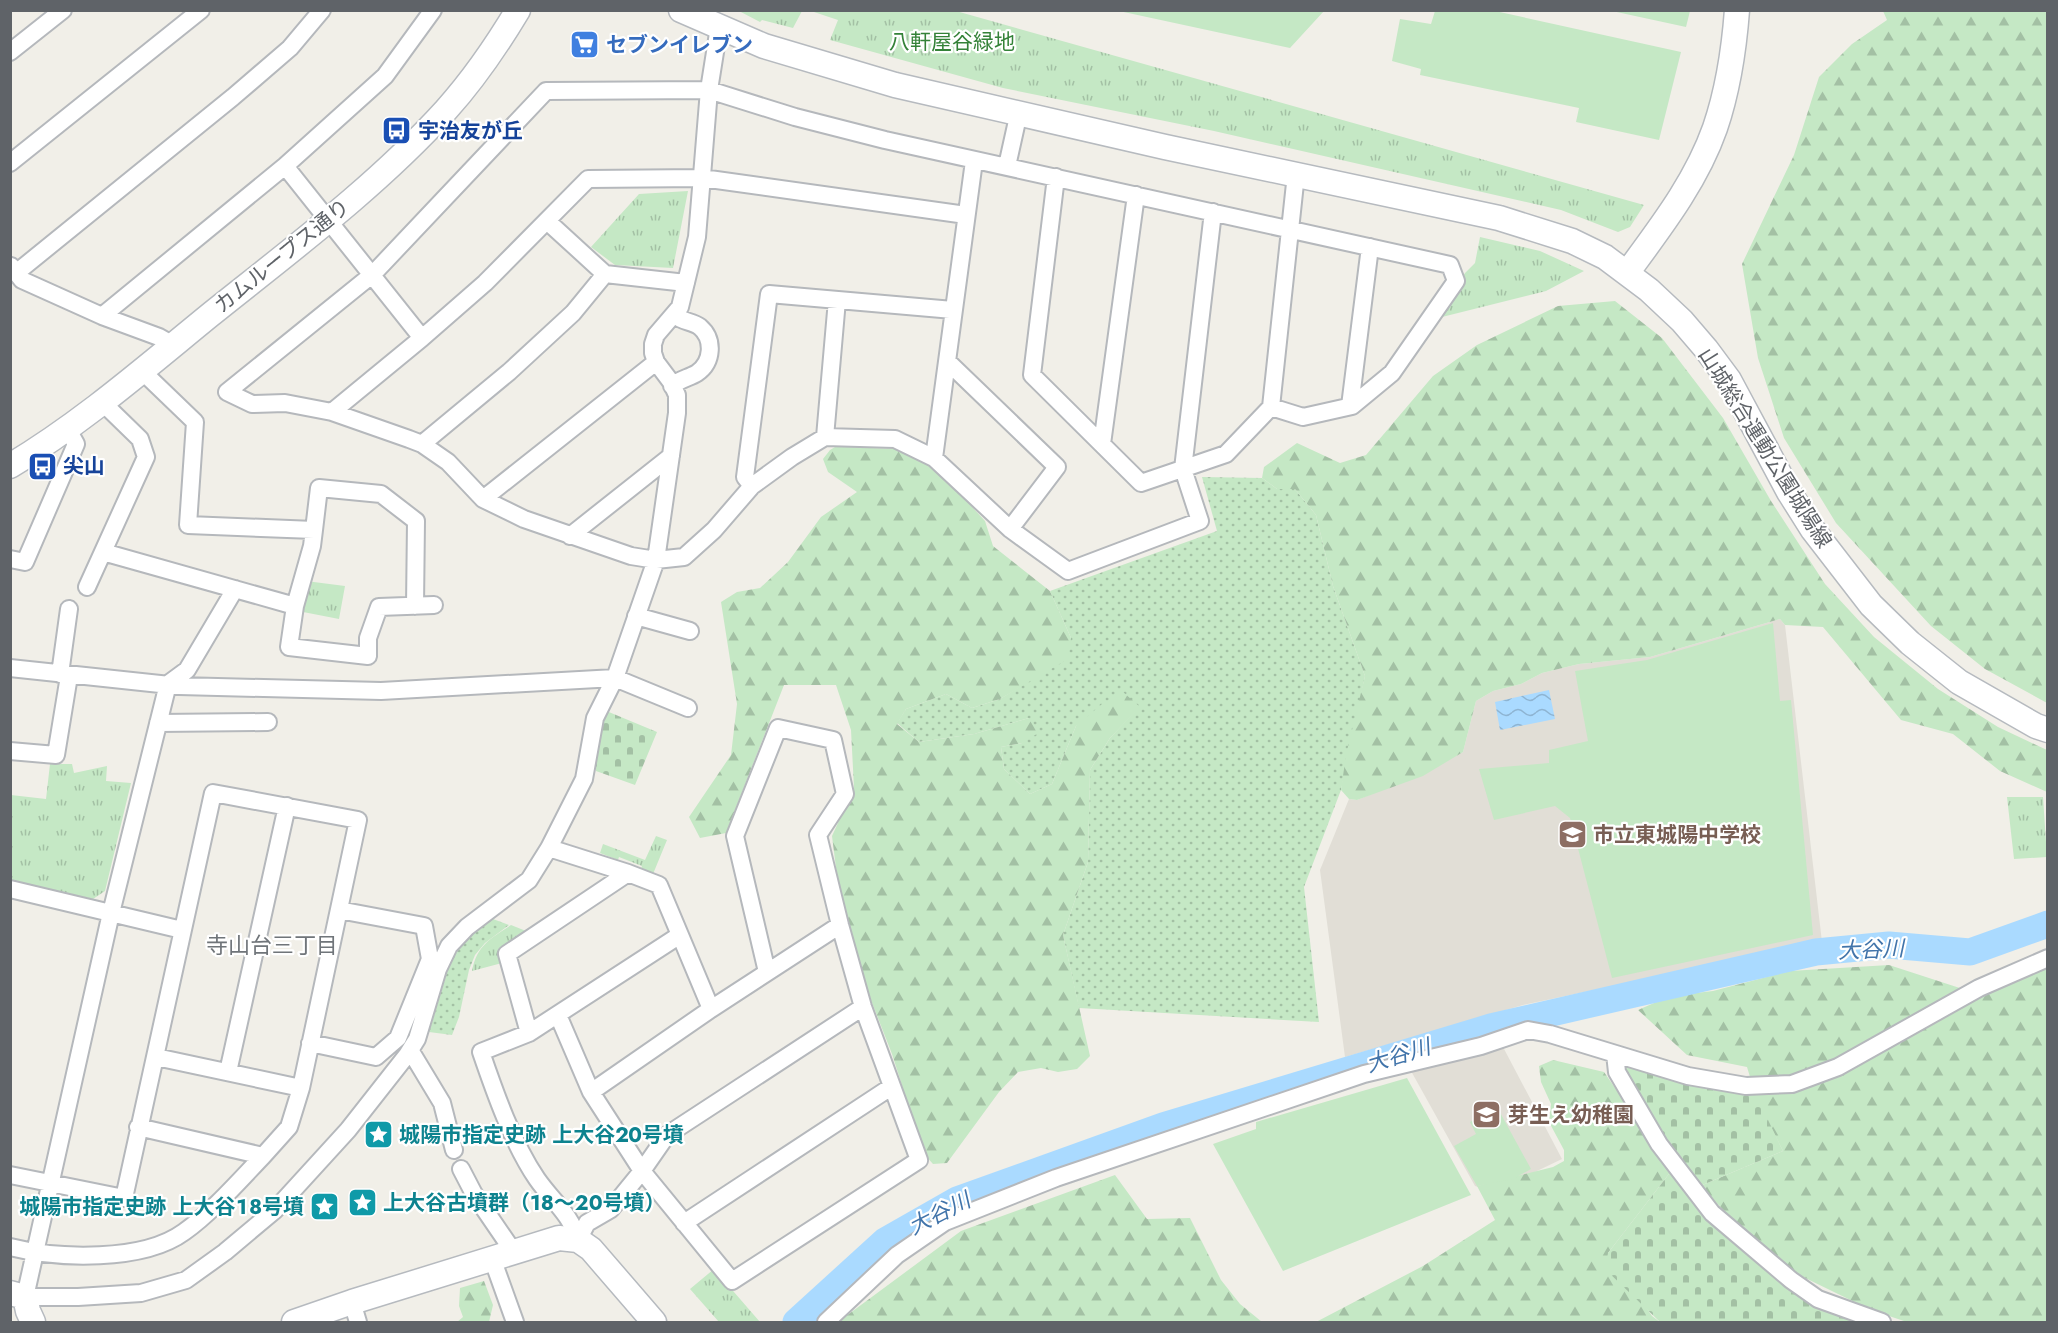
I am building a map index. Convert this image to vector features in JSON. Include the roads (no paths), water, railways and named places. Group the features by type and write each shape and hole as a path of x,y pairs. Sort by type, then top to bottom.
{"street":[{"path":"10,52 63,10"},
{"path":"10,163 201,10"},
{"path":"173,345 159,337 102,316 22,280 13,269 233,97 290,48 322,10"},
{"path":"102,316 285,166 385,76 433,10"},
{"name":"カムループス通り","path":"10,466 103,403 328,220 398,158 447,108 502,36 518,10"},
{"name":"山城総合運動公園城陽線","path":"681,10 764,46 895,85 1165,147 1488,216 1572,241 1605,257 1649,290 1682,321 1706,349 1729,381 1789,492 1813,530 1871,605 1910,643 1959,682 2036,726 2048,730"},
{"path":"1627,273 1667,218 1687,185 1714,129 1727,85 1737,10"},
{"path":"18,1295 78,1297 141,1293 186,1280 225,1252 275,1210 348,1130 410,1050 417,1039 438,969 449,946 467,927 529,879 549,848 584,779 595,718 615,678 656,560 677,413 676,395 656,362 653,344 656,335 680,307 697,237 709,90 719,27"},
{"path":"1213,212 1184,470 1200,521 1068,571 1010,529 934,458 895,439 825,436 792,456 752,486 714,530 684,557 656,560 631,556 570,536 524,519 483,499 448,462 422,444 332,412 285,404 252,404 227,392 372,274 546,91 709,90 807,120 974,160 1007,166 1213,212 1290,230 1450,265 1455,281 1392,373 1350,406 1303,417 1271,407"},
{"path":"1007,166 1019,112"},
{"path":"934,458 974,160"},
{"path":"285,166 422,338"},
{"path":"1056,177 1032,375 1142,483 1226,454 1271,407 1296,174"},
{"path":"332,412 486,283 588,179 702,178 966,215"},
{"path":"1102,444 1136,195"},
{"path":"547,221 605,274 686,283"},
{"path":"1350,406 1370,247"},
{"path":"422,444 510,372 573,313 605,274"},
{"path":"752,486 746,477 769,294 953,310"},
{"path":"825,436 837,300"},
{"path":"672,386 704,367 710,349 704,331 688,321 681,321 675,315"},
{"path":"947,361 1057,468 1010,529"},
{"path":"483,499 656,362"},
{"path":"142,371 195,422 188,525 314,530"},
{"path":"87,587 146,457 140,439 103,403"},
{"path":"10,559 25,562 76,444 67,428"},
{"path":"570,536 670,456"},
{"path":"415,606 416,521 381,494 319,488 312,546 296,606 289,647 368,656 368,638 379,607 415,606 434,605"},
{"path":"103,552 296,606"},
{"path":"18,1295 36,1254 111,913 168,684 187,670 235,589"},
{"path":"10,751 56,755 65,675 69,609"},
{"path":"636,616 690,631"},
{"path":"10,668 179,686 381,691 615,678 688,708"},
{"path":"158,723 268,722"},
{"path":"558,1015 591,1092 642,1171 732,1281 919,1160 863,1007 818,835 845,794 833,740 778,729 735,836 767,972"},
{"path":"10,1174 124,1198 213,793 358,820 301,1088 289,1127 228,1193 183,1233 150,1248 104,1256 36,1254 10,1247"},
{"path":"228,1072 287,806"},
{"path":"549,848 659,885 711,1009"},
{"path":"530,1033 507,954 628,873"},
{"path":"11,892 182,930"},
{"path":"310,1044 376,1057 398,1038 430,959 424,926 339,909"},
{"path":"591,1092 711,1009 840,925"},
{"path":"578,1240 573,1224 537,1179 521,1150 481,1052 530,1033 680,935"},
{"path":"826,1323 897,1255 945,1222 1068,1174 1364,1074 1481,1046 1528,1030 1550,1034 1688,1076 1746,1086 1792,1084 1838,1067 1979,988 2048,958"},
{"path":"578,1240 587,1223 611,1209 667,1135 863,1007"},
{"path":"410,1050 442,1103 454,1150"},
{"path":"1615,1054 1617,1072 1659,1144 1712,1213 1791,1280 1818,1299 1882,1323"},
{"path":"156,1057 301,1088"},
{"path":"684,1223 891,1087"},
{"path":"138,1127 263,1156"},
{"path":"461,1169 502,1255 515,1323"},
{"path":"294,1323 355,1312 502,1255 559,1238 578,1240 591,1249 654,1323"},
{"path":"18,1295 33,1323"}],"water":[{"path":"1549,690 1555,719 1500,730 1495,702"}],"waterway":[{"name":"大谷川","path":"796,1322 885,1241 957,1200 1163,1126 1491,1027 1816,952 1889,945 1970,952 2048,924"}],"place":[{"name":"セブンイレブン","path":"585,45"},
{"name":"宇治友が丘","path":"397,131"},
{"name":"尖山","path":"42,466"},
{"name":"市立東城陽中学校","path":"1572,835"},
{"name":"芽生え幼稚園","path":"1487,1115"},
{"name":"城陽市指定史跡 上大谷２０号墳","path":"378,1135"},
{"name":"上大谷古墳群（18～20号墳）","path":"362,1203"},
{"name":"城陽市指定史跡 上大谷１８号墳","path":"325,1207"}],"district":[{"name":"寺山台三丁目","path":"272,945"}],"park label":[{"name":"八軒屋谷緑地","path":"952,42"}]}
